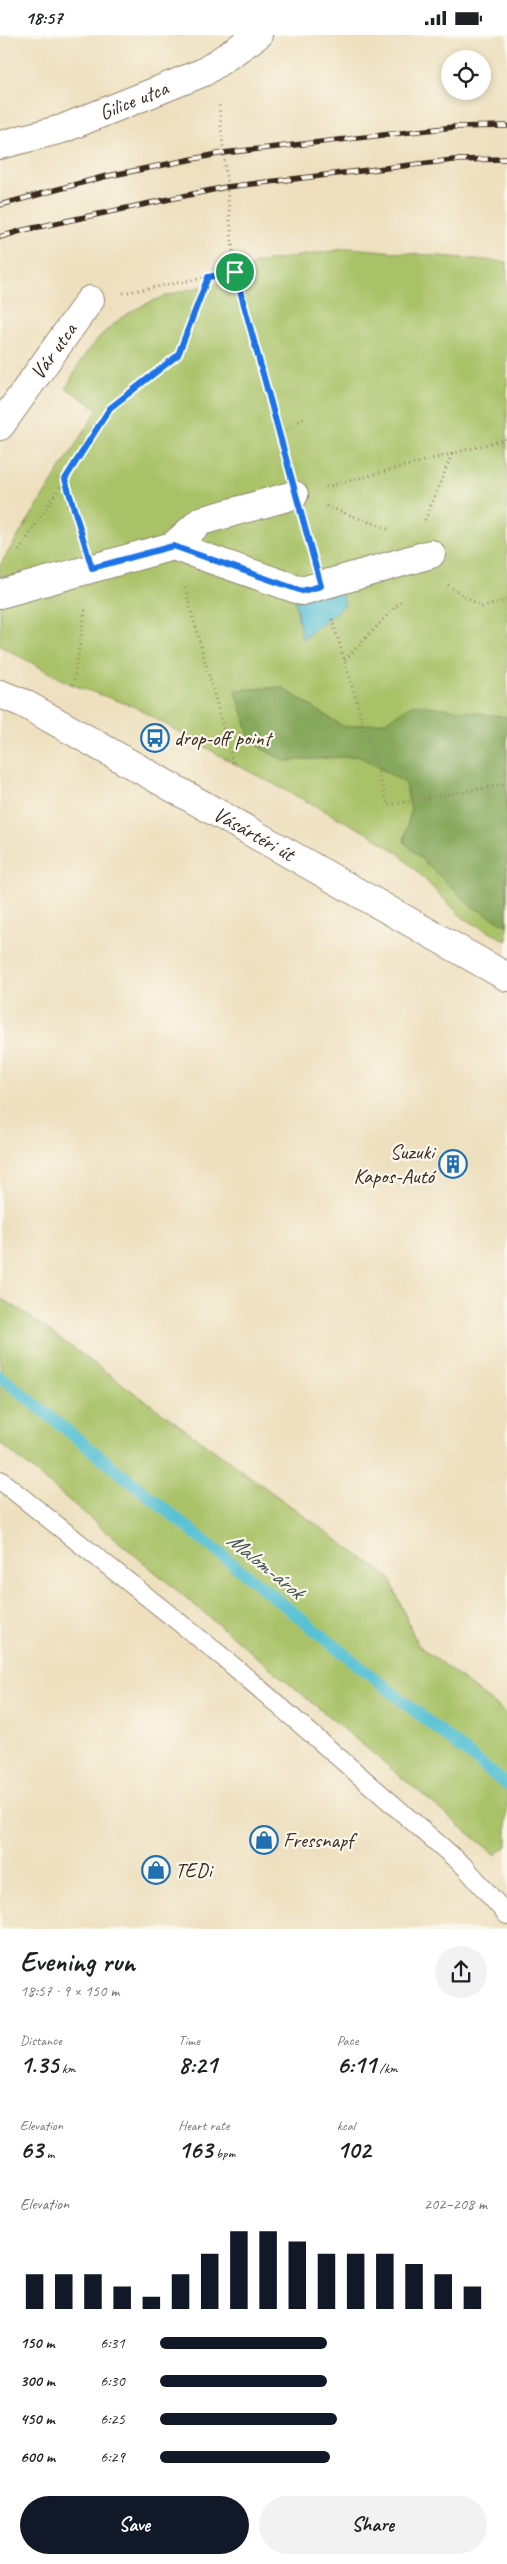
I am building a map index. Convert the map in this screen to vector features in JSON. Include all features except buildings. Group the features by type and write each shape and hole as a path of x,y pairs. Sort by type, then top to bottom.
{"street":[{"name":"Gilice utca","path":"0,145 62,129 204,72 258,35"},
{"name":"Vár utca","path":"0,426 90,300"},
{"path":"0,594 173,546 201,521 294,495"},
{"path":"173,546 302,591 431,553"},
{"name":"Vásártéri út","path":"0,694 23,703 507,977"}],"lane":[{"path":"0,1480 224,1658 465,1867 507,1915"}],"path":[{"path":"204,72 219,103 235,272 294,495 321,586"},
{"path":"90,300 235,272"},
{"path":"15,558 110,408 178,355 208,277"},
{"path":"278,436 304,418"},
{"path":"294,495 507,439"},
{"path":"422,526 452,454"},
{"path":"65,479 92,568 73,685"},
{"path":"173,546 233,763"},
{"path":"440,580 482,607 507,600"},
{"path":"332,619 388,805 507,784"}],"green space":[{"path":"351,248 507,262 507,941 463,918 398,853 371,835 233,763 135,707 73,685 0,646 0,565 98,409 66,388 81,360 92,345 109,328 143,305 181,292 244,278 254,263"},
{"path":"281,687 344,727 384,722 414,704 507,717 507,925 471,906 404,842 411,810 405,783 359,756 284,761 251,742 236,690"},
{"path":"0,1298 22,1311 390,1578 417,1644 507,1714 507,1846 495,1855 0,1443"}],"water":[{"path":"339,587 345,604 302,640 295,601"}],"waterway":[{"name":"Malom-árok","path":"0,1376 507,1785"}],"railway":[{"path":"0,205 103,177 223,153 454,127 507,126"},
{"path":"0,237 24,230 226,187 453,160 507,159"}],"place":[{"name":"drop-off point","path":"155,738"},
{"name":"Suzuki Kapos-Autó","path":"453,1164"},
{"name":"Fressnapf","path":"264,1840"},
{"name":"TEDi","path":"156,1870"}],"route":[{"path":"235,272 294,495 321,586 302,591 173,546 92,568 65,479 110,408 178,355 208,277 235,272"}]}
